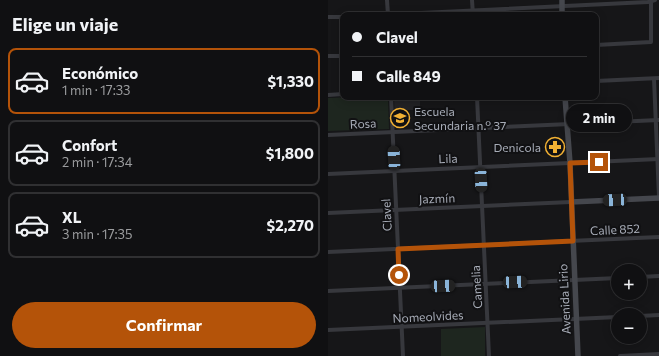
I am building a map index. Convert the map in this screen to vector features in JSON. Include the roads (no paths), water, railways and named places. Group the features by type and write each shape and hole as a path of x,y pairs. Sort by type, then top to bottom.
{"main road":[{"path":"562,0 562,12"},
{"name":"Avenida Lirio","path":"565,100 570,163 578,356"},
{"path":"571,202 659,197"}],"street":[{"path":"387,0 388,12"},
{"path":"472,0 473,12"},
{"path":"488,12 652,1 651,42 599,45"},
{"path":"328,17 340,16"},
{"path":"328,56 340,56"},
{"path":"599,81 659,78"},
{"path":"654,79 657,120 659,197"},
{"path":"328,95 340,94"},
{"name":"Clavel","path":"391,100 403,356"},
{"name":"Camelia","path":"477,100 489,356"},
{"name":"Rosa","path":"328,135 657,120"},
{"name":"Lila","path":"328,174 658,159"},
{"name":"Jazmín","path":"328,213 571,202"},
{"name":"Calle 852","path":"328,252 659,237"},
{"path":"647,277 659,276"},
{"path":"328,291 611,278"},
{"path":"647,316 659,315"},
{"name":"Nomeolvides","path":"328,330 611,317"},
{"path":"620,356 659,354"}],"place":[{"name":"Escuela Secundaria n.° 37","path":"400,118"},
{"name":"Denicola","path":"555,147"}]}
